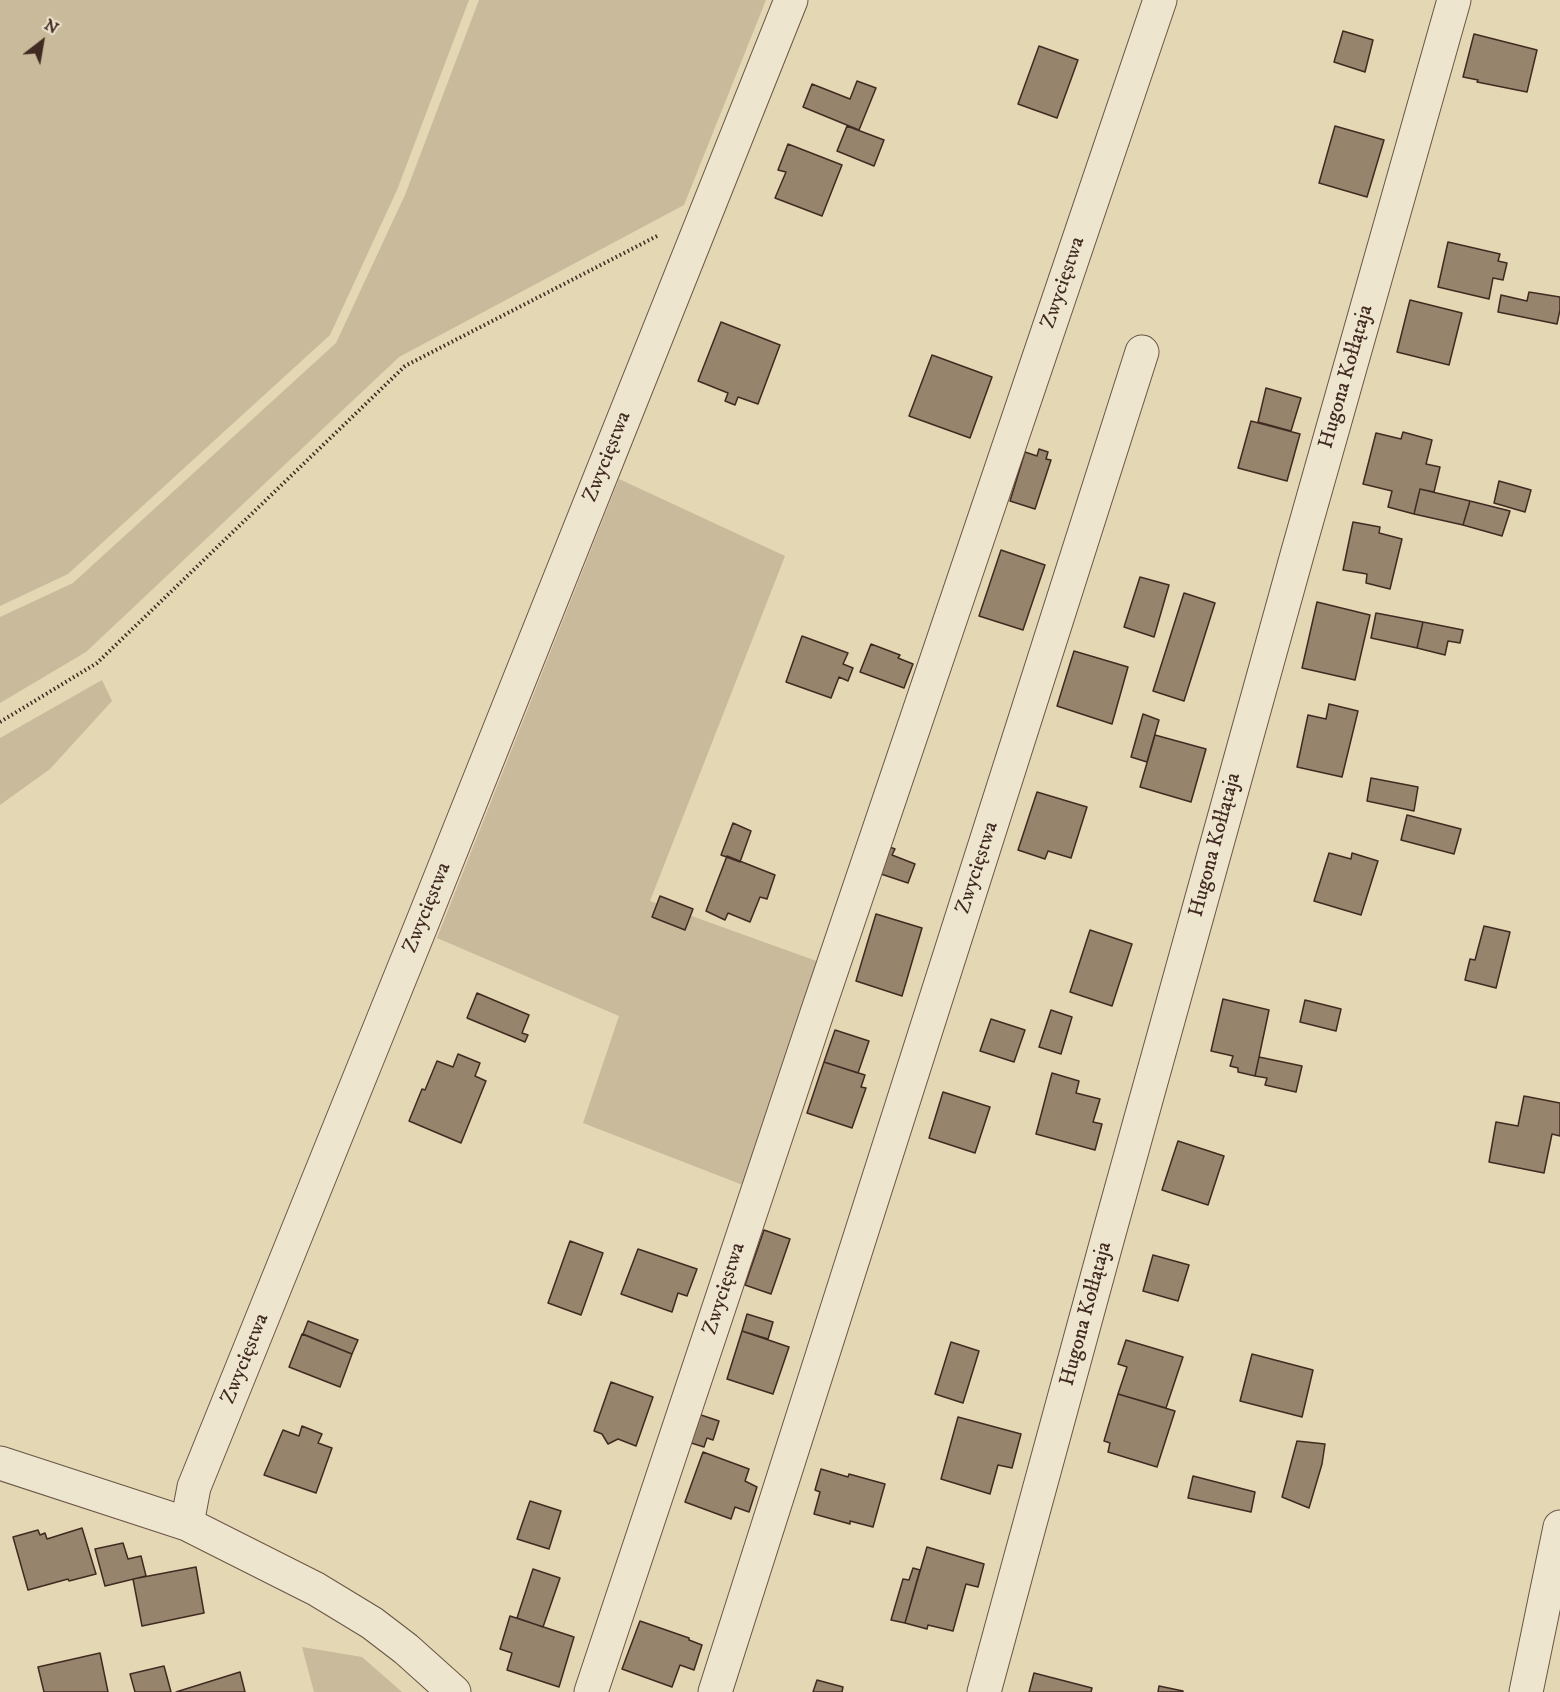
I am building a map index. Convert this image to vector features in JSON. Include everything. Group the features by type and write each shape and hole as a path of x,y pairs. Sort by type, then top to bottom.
{"street":[{"name":"Zwycięstwa","path":"187,1524 194,1487 791,0"},
{"name":"Zwycięstwa","path":"591,1692 810,1035 1160,0"},
{"name":"Hugona Kołłątaja","path":"984,1692 1293,567 1454,0"},
{"name":"Zwycięstwa","path":"715,1692 1142,352"},
{"path":"0,1463 187,1524 316,1589 372,1623 406,1648 454,1692"},
{"path":"1526,1692 1560,1527"}],"path":[{"path":"0,722 97,663 405,366 706,210"}],"shaded area":[{"path":"0,0 469,0 397,190 330,335 68,574 0,606"},
{"path":"479,0 766,0 684,205 399,357 86,652 0,703 0,617 73,583 336,343 405,195"},
{"path":"619,479 785,556 650,901 822,963 748,1187 583,1123 619,1016 437,938"},
{"path":"102,680 112,701 50,769 0,805 0,738"},
{"path":"302,1647 362,1657 402,1692 314,1692"}],"building":[{"path":"1343,31 1373,40 1365,72 1334,62"},
{"path":"1474,34 1537,50 1527,92 1463,77"},
{"path":"1039,46 1078,60 1057,118 1018,104"},
{"path":"857,81 876,88 859,130 803,107 812,84 850,99"},
{"path":"847,126 884,140 874,166 837,151"},
{"path":"1335,126 1384,140 1367,197 1319,183"},
{"path":"788,144 842,165 822,216 775,198 786,172 778,170"},
{"path":"1448,242 1500,254 1498,261 1507,263 1503,280 1493,278 1489,299 1438,287"},
{"path":"1529,292 1560,297 1557,324 1498,312 1501,295 1527,301"},
{"path":"1410,300 1462,313 1449,365 1397,352"},
{"path":"721,322 780,345 758,404 738,397 735,405 725,401 728,393 698,381"},
{"path":"932,355 992,377 970,438 909,416"},
{"path":"1266,388 1301,398 1291,431 1258,422"},
{"path":"1251,421 1300,434 1287,481 1238,468"},
{"path":"1403,432 1432,440 1426,464 1440,467 1434,492 1420,489 1414,514 1388,507 1392,491 1363,484 1376,433 1401,439"},
{"path":"1039,449 1048,452 1046,459 1051,460 1035,509 1010,501 1025,452 1037,456"},
{"path":"1499,481 1531,490 1525,512 1494,503"},
{"path":"1420,489 1470,501 1463,525 1414,514"},
{"path":"1470,501 1510,511 1502,536 1463,525"},
{"path":"1353,522 1380,527 1379,533 1402,539 1390,589 1366,583 1367,574 1343,570"},
{"path":"1001,550 1045,565 1023,630 979,616"},
{"path":"1140,577 1169,585 1154,637 1124,627"},
{"path":"1184,593 1215,603 1184,701 1153,691"},
{"path":"1317,602 1370,615 1355,680 1302,668"},
{"path":"1376,613 1423,622 1417,648 1371,638"},
{"path":"1423,622 1463,630 1460,643 1448,641 1445,655 1417,648"},
{"path":"802,636 848,653 843,664 853,668 848,681 839,677 831,698 786,682"},
{"path":"871,644 900,655 898,658 913,664 904,688 860,672"},
{"path":"1074,651 1128,667 1112,724 1057,706"},
{"path":"1329,704 1358,711 1342,777 1297,767 1308,715 1326,719"},
{"path":"1143,714 1159,720 1147,762 1131,757"},
{"path":"1155,735 1206,749 1191,802 1140,787"},
{"path":"1371,778 1418,787 1414,811 1367,801"},
{"path":"1037,792 1087,807 1071,858 1048,851 1045,859 1018,850"},
{"path":"1407,815 1461,829 1454,854 1401,840"},
{"path":"733,823 751,831 740,862 721,855"},
{"path":"887,846 895,849 892,855 915,864 908,883 878,873"},
{"path":"1329,853 1351,859 1352,853 1378,861 1361,915 1314,901"},
{"path":"727,856 775,875 767,899 760,897 750,922 728,913 725,920 706,911"},
{"path":"660,896 693,909 685,930 652,917"},
{"path":"876,914 922,928 902,996 856,981"},
{"path":"1484,926 1510,932 1496,988 1465,980 1470,959 1475,960"},
{"path":"1090,930 1132,944 1112,1006 1070,992"},
{"path":"477,993 529,1015 522,1033 528,1035 525,1042 467,1018"},
{"path":"1223,999 1269,1010 1255,1076 1238,1072 1238,1068 1230,1066 1233,1056 1211,1051"},
{"path":"1305,1000 1341,1009 1336,1031 1300,1022"},
{"path":"1051,1010 1072,1017 1061,1054 1039,1047"},
{"path":"991,1019 1025,1030 1014,1062 980,1051"},
{"path":"835,1030 869,1041 858,1073 824,1062"},
{"path":"458,1054 480,1063 475,1076 486,1081 461,1143 409,1121 437,1061 453,1067"},
{"path":"1259,1057 1302,1066 1296,1092 1265,1085 1267,1078 1255,1076"},
{"path":"824,1062 865,1075 861,1087 866,1088 852,1128 807,1113"},
{"path":"1052,1073 1079,1081 1076,1093 1100,1099 1093,1122 1102,1124 1095,1150 1036,1134"},
{"path":"943,1092 990,1107 975,1153 929,1138"},
{"path":"1524,1096 1560,1103 1560,1136 1552,1134 1544,1173 1489,1162 1496,1122 1518,1126"},
{"path":"1178,1141 1224,1156 1208,1205 1162,1190"},
{"path":"764,1230 790,1239 771,1294 745,1285"},
{"path":"570,1241 603,1253 581,1315 548,1303"},
{"path":"638,1249 697,1269 687,1296 678,1293 672,1312 621,1294"},
{"path":"1153,1255 1189,1265 1178,1301 1143,1291"},
{"path":"747,1314 773,1322 768,1339 742,1331"},
{"path":"308,1321 358,1340 352,1354 303,1334"},
{"path":"742,1331 789,1347 773,1394 727,1379"},
{"path":"302,1334 352,1354 340,1387 289,1367"},
{"path":"1126,1340 1183,1357 1166,1408 1118,1394 1127,1367 1118,1364"},
{"path":"951,1342 979,1351 963,1403 935,1394"},
{"path":"1252,1354 1313,1370 1302,1417 1240,1401"},
{"path":"611,1382 653,1397 636,1446 618,1439 608,1444 602,1434 594,1431"},
{"path":"1118,1394 1175,1411 1157,1467 1108,1452 1110,1443 1104,1441"},
{"path":"695,1413 719,1421 713,1440 707,1438 704,1447 685,1441"},
{"path":"958,1417 1021,1434 1012,1468 998,1465 990,1494 941,1479"},
{"path":"302,1426 322,1434 318,1443 332,1448 316,1493 264,1475 283,1430 299,1436"},
{"path":"1297,1441 1325,1444 1322,1464 1309,1508 1282,1497"},
{"path":"703,1452 749,1469 745,1481 757,1487 749,1512 735,1507 731,1519 685,1502"},
{"path":"821,1469 885,1484 873,1527 850,1521 850,1524 814,1514 820,1492 815,1490"},
{"path":"1193,1476 1255,1492 1251,1512 1188,1498"},
{"path":"530,1501 561,1511 549,1549 517,1539"},
{"path":"82,1528 96,1574 28,1590 13,1537 38,1530 40,1535 45,1533 47,1539"},
{"path":"123,1543 128,1559 141,1556 146,1576 105,1586 95,1549"},
{"path":"927,1547 984,1564 978,1587 966,1584 953,1631 928,1625 927,1629 905,1623"},
{"path":"196,1567 204,1613 142,1626 133,1579"},
{"path":"913,1568 920,1570 905,1623 891,1620 903,1579 909,1580"},
{"path":"533,1569 560,1578 543,1627 517,1618"},
{"path":"510,1616 574,1637 559,1687 507,1670 512,1653 500,1649"},
{"path":"640,1621 689,1638 702,1645 694,1670 680,1665 672,1687 622,1669"},
{"path":"100,1653 108,1692 44,1692 38,1667"},
{"path":"164,1666 171,1692 135,1692 130,1674"},
{"path":"240,1672 245,1692 176,1692"},
{"path":"1034,1673 1092,1688 1091,1692 1029,1692"},
{"path":"817,1680 843,1687 842,1692 813,1692"},
{"path":"1159,1686 1183,1691 1183,1692 1158,1692"}]}
